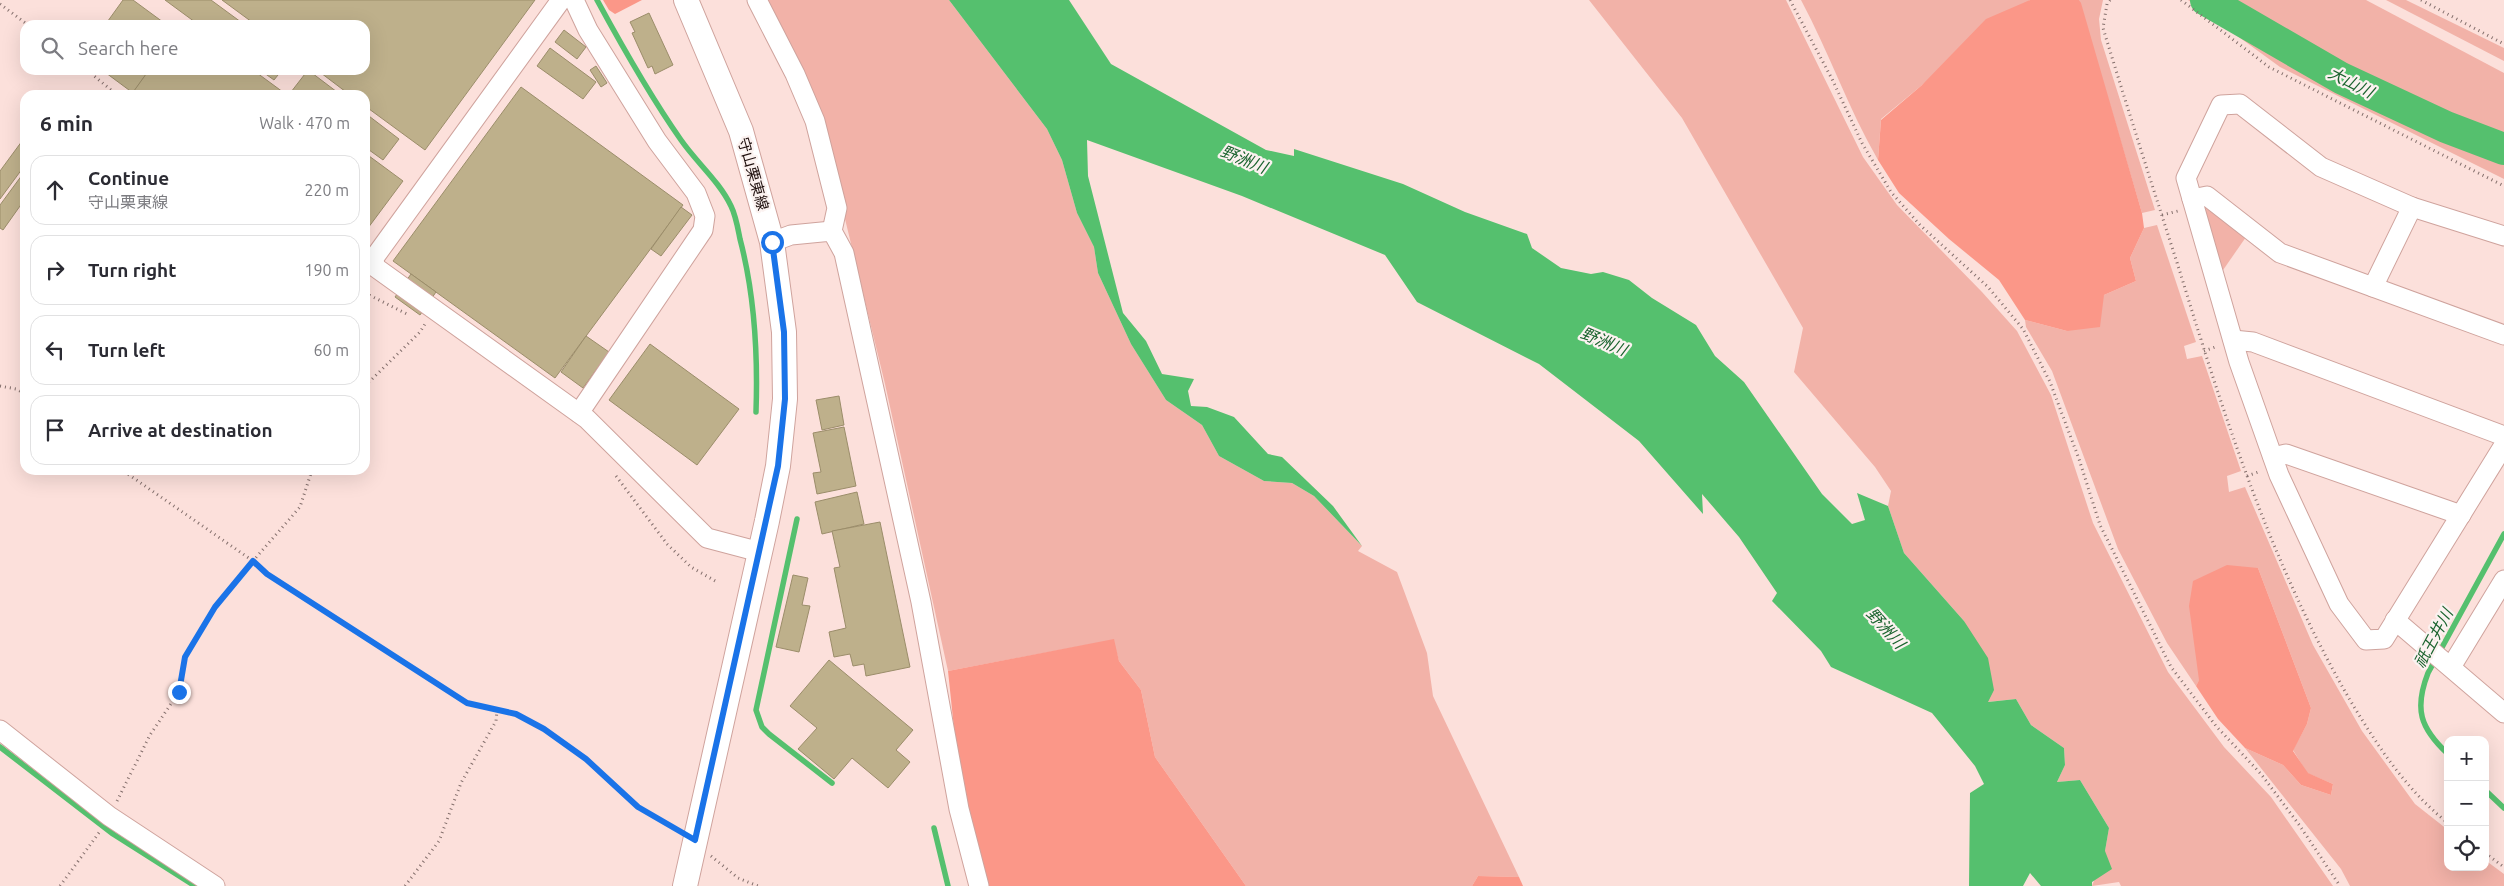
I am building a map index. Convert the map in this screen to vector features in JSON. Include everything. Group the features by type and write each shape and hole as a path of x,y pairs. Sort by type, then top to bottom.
{"main road":[{"name":"守山栗東線","path":"685,886 778,466 785,399 784,332 772,242 741,131 686,0"}],"street":[{"path":"561,0 374,258 375,267 579,413 707,538 760,552"},
{"path":"574,0 588,30 657,141 696,193 706,216 703,230 579,413"},
{"path":"757,0 796,74 815,121 837,208 832,231 844,253 868,359 921,602 959,809 979,886"},
{"path":"2504,236 2412,207 2321,167 2240,104 2221,106 2186,178 2233,340 2273,457 2308,539 2339,604 2366,640 2384,639 2504,445"},
{"path":"2192,199 2207,196 2280,253 2504,335"},
{"path":"2372,287 2412,207"},
{"path":"772,242 790,235 832,231"},
{"path":"2233,340 2253,342 2504,436"},
{"path":"2273,457 2286,454 2461,515"},
{"path":"2451,667 2503,582"},
{"path":"2395,620 2504,713"},
{"path":"0,730 105,823 215,886"}],"path":[{"path":"1790,0 1832,79 1862,143 1891,192 1927,231 1988,287 2023,330 2050,382 2079,459 2100,525 2172,667 2216,726 2261,774 2300,826 2340,886"},
{"path":"2181,0 2269,67 2504,186"},
{"path":"2421,0 2504,44"},
{"path":"0,4 21,20"},
{"path":"93,75 111,90"},
{"path":"370,296 411,316"},
{"path":"418,320 433,329"},
{"path":"370,381 420,332 425,324"},
{"path":"0,386 20,391"},
{"path":"614,473 667,544 691,567 717,582"},
{"path":"129,475 253,561 267,574 436,685 467,703 516,714 544,729 586,759 638,807 695,840 738,878 758,886"},
{"path":"60,886 105,823 134,770 150,735 179,692 185,657 215,607 300,507 310,475"},
{"path":"405,886 439,841 461,783 496,721 497,711"},
{"path":"2489,856 2504,867"}],"shaded area":[{"path":"603,0 642,0 615,14 609,10"},
{"path":"764,0 949,0 1047,129 1062,160 1077,213 1094,247 1098,273 1131,344 1166,400 1202,425 1219,456 1264,481 1292,483 1314,496 1362,546 1358,551 1397,572 1427,653 1433,696 1519,877 1478,876 1472,886 1246,886 1155,757 1141,690 1119,661 1113,640 948,671 885,384 822,124"},
{"path":"1589,0 1786,0 1863,157 1897,205 1982,292 2017,331 2051,395 2093,523 2168,672 2224,747 2271,797 2333,886 2121,886 2119,882 2092,886 2105,851 2109,828 2080,780 2057,782 2065,765 2064,748 2031,725 2016,699 1987,702 1964,621 1904,553 1888,506 1891,491 1875,467 1794,372 1803,328 1682,118"},
{"path":"1801,0 2030,0 1881,119 1878,160 1857,120"},
{"path":"2030,0 2079,0 2081,3 2142,213 2144,228 2130,258 2136,281 2104,295 2100,327 2067,331 2025,320 1999,280 1949,239 1899,193 1878,160 1881,120 1922,85 1986,19"},
{"path":"2079,0 2103,0 2099,19 2101,40 2155,210 2142,213"},
{"path":"2188,0 2211,0 2279,50 2407,121 2504,163 2504,179 2280,67"},
{"path":"2235,0 2366,0 2504,73 2504,152 2352,76"},
{"path":"2386,0 2406,0 2504,48 2504,61"},
{"path":"2200,199 2246,237 2221,273"},
{"path":"2157,225 2196,342 2184,346 2187,359 2202,356 2241,471 2227,476 2229,492 2245,487 2313,645 2362,731 2415,804 2444,827 2444,871 2489,871 2489,863 2504,874 2504,886 2350,886 2341,869 2245,748 2283,765 2301,785 2331,795 2333,784 2307,773 2293,750 2307,724 2311,708 2258,568 2196,686 2167,643 2118,549 2052,371 2026,327 2025,320 2067,331 2104,295 2136,281 2130,258 2144,228"},
{"path":"2227,565 2258,568 2311,708 2307,724 2293,751 2308,773 2333,784 2331,795 2301,785 2283,765 2245,748 2218,719 2196,686 2199,680 2189,606 2193,581"},
{"path":"1114,639 1119,661 1141,690 1155,757 1246,886 984,886 963,814 948,671"},
{"path":"1478,876 1519,877 1523,886 1472,886"}],"water":[{"name":"野洲川","path":"949,0 1069,0 1111,64 1266,150 1294,156 1294,149 1403,184 1465,212 1527,234 1532,248 1561,268 1591,274 1603,272 1629,280 1652,298 1696,325 1715,356 1744,382 1822,494 1852,524 1865,520 1857,493 1888,506 1904,553 1964,621 1988,658 1994,690 1988,702 2016,699 2031,725 2064,748 2065,765 2057,782 2080,780 2109,828 2105,851 2112,869 2092,882 2092,886 2041,886 2030,873 2023,886 1969,886 1970,793 1984,784 1975,766 1932,713 1831,667 1821,651 1772,601 1777,593 1739,537 1702,494 1703,514 1639,441 1539,364 1417,302 1385,255 1242,196 1087,140 1088,176 1123,313 1146,341 1162,374 1194,379 1188,391 1191,406 1207,407 1234,417 1268,454 1282,457 1333,506 1362,546 1314,496 1292,483 1264,481 1219,456 1202,425 1166,400 1131,344 1098,273 1094,247 1077,213 1062,160 1047,129"}],"building":[{"path":"123,0 133,0 160,20 109,20"},
{"path":"165,0 211,0 238,20 192,20"},
{"path":"222,0 535,0 425,150 370,110 370,90 343,90 324,75 370,75 370,20 249,20"},
{"path":"649,13 673,65 655,74 652,66 648,68 632,33 635,32 630,22"},
{"path":"564,30 586,47 577,59 555,42"},
{"path":"550,48 596,82 583,99 537,66"},
{"path":"596,66 607,83 601,87 590,70"},
{"path":"109,75 146,75 135,90 129,90"},
{"path":"145,75 260,75 280,90 135,90"},
{"path":"267,75 278,75 274,80"},
{"path":"304,75 315,75 334,90 293,90"},
{"path":"521,87 683,205 555,378 393,261"},
{"path":"370,117 399,139 383,160 370,151"},
{"path":"20,144 20,172 0,199 0,171"},
{"path":"370,157 403,181 370,225"},
{"path":"20,178 20,206 3,230 0,228 0,205"},
{"path":"681,207 692,215 661,256 651,249"},
{"path":"411,274 436,292 420,315 395,297"},
{"path":"586,336 609,352 583,388 561,372"},
{"path":"650,344 739,409 697,465 609,400"},
{"path":"839,396 844,425 822,430 816,400"},
{"path":"844,427 856,486 817,494 813,473 821,472 813,433"},
{"path":"857,492 864,524 822,534 815,502"},
{"path":"880,522 910,667 866,676 864,664 853,666 850,654 834,657 829,632 846,628 834,568 840,567 832,531"},
{"path":"793,575 808,578 802,605 810,606 799,652 776,647"},
{"path":"829,660 913,730 896,750 910,762 888,788 852,758 834,779 798,749 817,728 790,706"}],"waterway":[{"path":"597,0 658,106 687,148 720,188 733,210 745,260 752,303 756,347 756,412"},
{"name":"大山川","path":"2206,0 2341,78 2446,127 2504,149"},
{"path":"797,519 756,710 762,727 769,734 832,783"},
{"name":"祇王井川","path":"2444,750 2431,735 2422,717 2421,697 2424,686 2428,673 2504,534"},
{"path":"0,747 113,834 195,886"},
{"name":"祇王井川","path":"2489,794 2504,808"},
{"path":"934,828 948,886"}],"route":[{"path":"179,692 185,657 215,607 253,561 267,574 436,685 467,703 490,710 516,714 544,729 586,759 638,807 695,840 778,466 785,399 784,332 772,242"}]}
